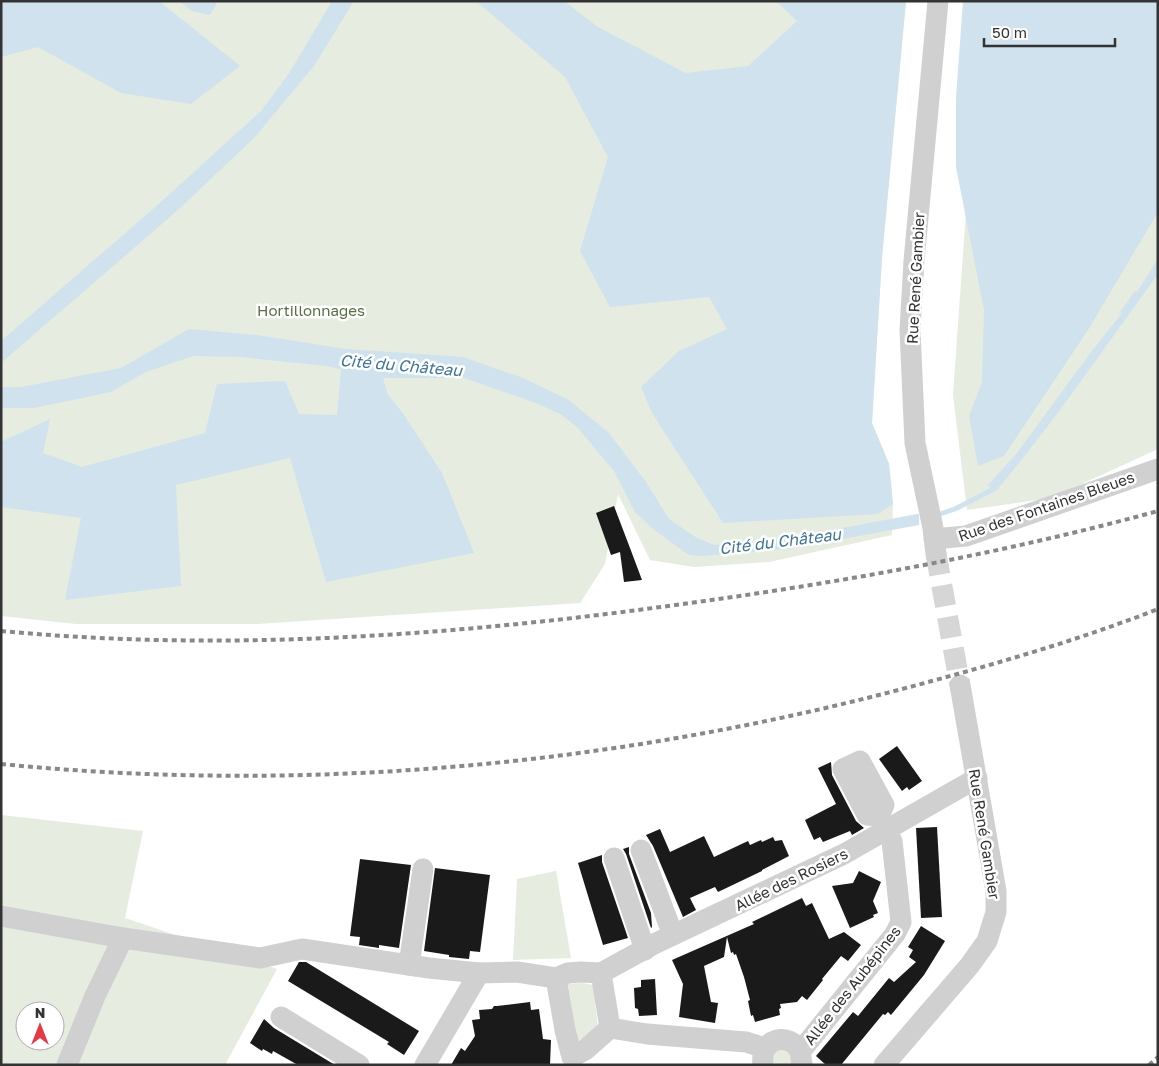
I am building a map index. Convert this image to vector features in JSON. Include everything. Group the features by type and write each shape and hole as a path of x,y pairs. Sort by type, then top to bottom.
{"street":[{"name":"Rue René Gambier","path":"935,546 916,443 910,330 914,261 938,1"},
{"name":"Rue des Fontaines Bleues","path":"935,546 1158,468"},
{"name":"Rue René Gambier","path":"884,1065 970,965 987,941 996,912 996,891 960,685"},
{"name":"Allée des Rosiers","path":"601,973 644,950 844,854 883,823 977,778"},
{"name":"Allée des Aubépines","path":"801,1058 895,934 901,922 892,841 883,823"},
{"path":"641,850 673,936"},
{"path":"614,858 644,950"},
{"path":"409,965 424,869"},
{"path":"1,916 123,938 260,958 302,950 479,973 517,972 556,978 568,973 601,973 610,1028"},
{"path":"67,1065 95,996 123,938"},
{"path":"426,1065 479,973"},
{"path":"556,978 572,1061 610,1028"},
{"path":"281,1017 359,1065"},
{"path":"610,1028 647,1034 746,1042 764,1056 769,1043 778,1040 789,1041 794,1044 801,1058"}],"green space":[{"name":"Hortillonnages","path":"1,1 906,1 882,257 872,423 889,464 893,504 892,535 769,562 694,567 650,560 618,494 605,564 580,603 257,624 76,624 1,616"},
{"path":"981,1 1158,1 1158,449 1051,498 967,510 953,395"},
{"path":"1,815 143,831 125,918 277,969 225,1065 1,1065"},
{"path":"556,871 571,958 513,960 517,879"},
{"path":"582,983 593,985 598,1028 577,1042 568,984"},
{"path":"775,1049 789,1050 794,1065 771,1065"}],"water":[{"path":"1,1 159,1 240,66 191,104 121,93 38,47 1,57"},
{"path":"179,1 218,1 210,15 192,11"},
{"path":"332,1 354,1 314,66 255,137 178,210 1,363 1,341 162,201 261,111 290,72"},
{"path":"476,1 564,1 598,27 686,73 748,66 797,21 776,1 906,1 882,257 872,423 889,464 893,504 878,514 723,523 652,413 641,387 679,351 727,329 709,297 610,307 580,251 608,157 565,77"},
{"path":"963,1 1158,1 1158,212 1088,330 1004,456 978,466 969,416 982,382 984,310 956,167 956,98"},
{"path":"1158,259 1158,274 1099,357 1017,465 996,491 992,490 988,485 1017,453 1091,352 1130,303"},
{"path":"189,329 257,335 346,349 463,357 523,378 569,400 609,433 646,482 669,519 697,538 714,545 773,541 917,514 919,514 919,525 788,549 702,556 689,555 653,529 635,512 614,471 578,428 562,415 536,403 464,378 383,378 388,395 402,412 442,473 474,553 326,582 290,458 176,485 181,586 65,600 81,518 1,507 1,442 50,419 43,453 82,467 205,433 217,384 285,381 299,414 337,415 341,369 241,357 193,356 146,372 111,392 34,408 1,408 1,387 21,387 121,368"}],"building":[{"path":"614,506 642,580 624,582 620,552 611,555 596,513"},
{"path":"897,746 922,781 909,790 907,787 902,791 879,759"},
{"path":"831,762 832,775 856,821 864,828 852,835 850,831 823,842 820,837 814,840 805,820 836,804 818,768"},
{"path":"937,827 942,917 921,918 916,828"},
{"path":"660,829 670,852 704,836 714,857 748,841 750,845 773,837 775,841 782,840 789,856 718,892 715,887 690,898 696,910 683,917 653,846 646,835"},
{"path":"629,847 629,854 651,913 651,928 623,849"},
{"path":"602,855 602,862 628,938 603,945 578,863"},
{"path":"360,859 411,865 399,948 359,945 360,937 350,936"},
{"path":"435,868 490,875 480,952 470,951 469,959 449,957 449,955 424,951"},
{"path":"859,871 881,882 873,901 878,913 873,915 874,917 850,928 832,886 853,883"},
{"path":"802,898 806,906 812,903 829,939 844,932 861,945 848,961 841,956 807,1000 802,996 797,1002 780,1004 780,1015 755,1022 753,1015 751,1016 748,1001 750,1000 744,977 736,954 731,953 727,937 724,957 704,966 711,1002 718,1003 715,1023 679,1017 683,984 672,960 754,924 752,922"},
{"path":"921,926 945,941 924,975 891,1015 888,1012 885,1015 883,1014 841,1065 826,1065 816,1056 853,1012 858,1016 889,978 894,982 916,962 909,957 913,950 908,947"},
{"path":"299,962 306,962 419,1031 404,1055 387,1044 389,1042 288,981"},
{"path":"655,979 657,1015 639,1016 638,1009 635,1008 634,988 641,987 641,980"},
{"path":"530,1002 531,1010 539,1009 543,1039 551,1040 550,1065 451,1065 461,1048 465,1051 475,1036 472,1020 480,1019 479,1010 492,1009 494,1006"},
{"path":"264,1019 274,1028 335,1065 298,1065 273,1051 272,1054 263,1049 262,1051 250,1043"}],"waterway":[{"name":"Cité du Château","path":"1123,312 1136,294"},
{"name":"Cité du Château","path":"937,515 955,509 992,490 996,486"}],"tunnel":[{"path":"936,554 960,685"}],"railway":[{"path":"1,631 84,637 252,640 335,638 502,626 668,606 853,578 976,555 1158,511"},
{"path":"1,764 118,773 236,776 353,773 471,765 587,752 703,733 818,710 1018,657 1102,630 1158,609"},
{"path":"1149,1065 1158,1057"}]}
